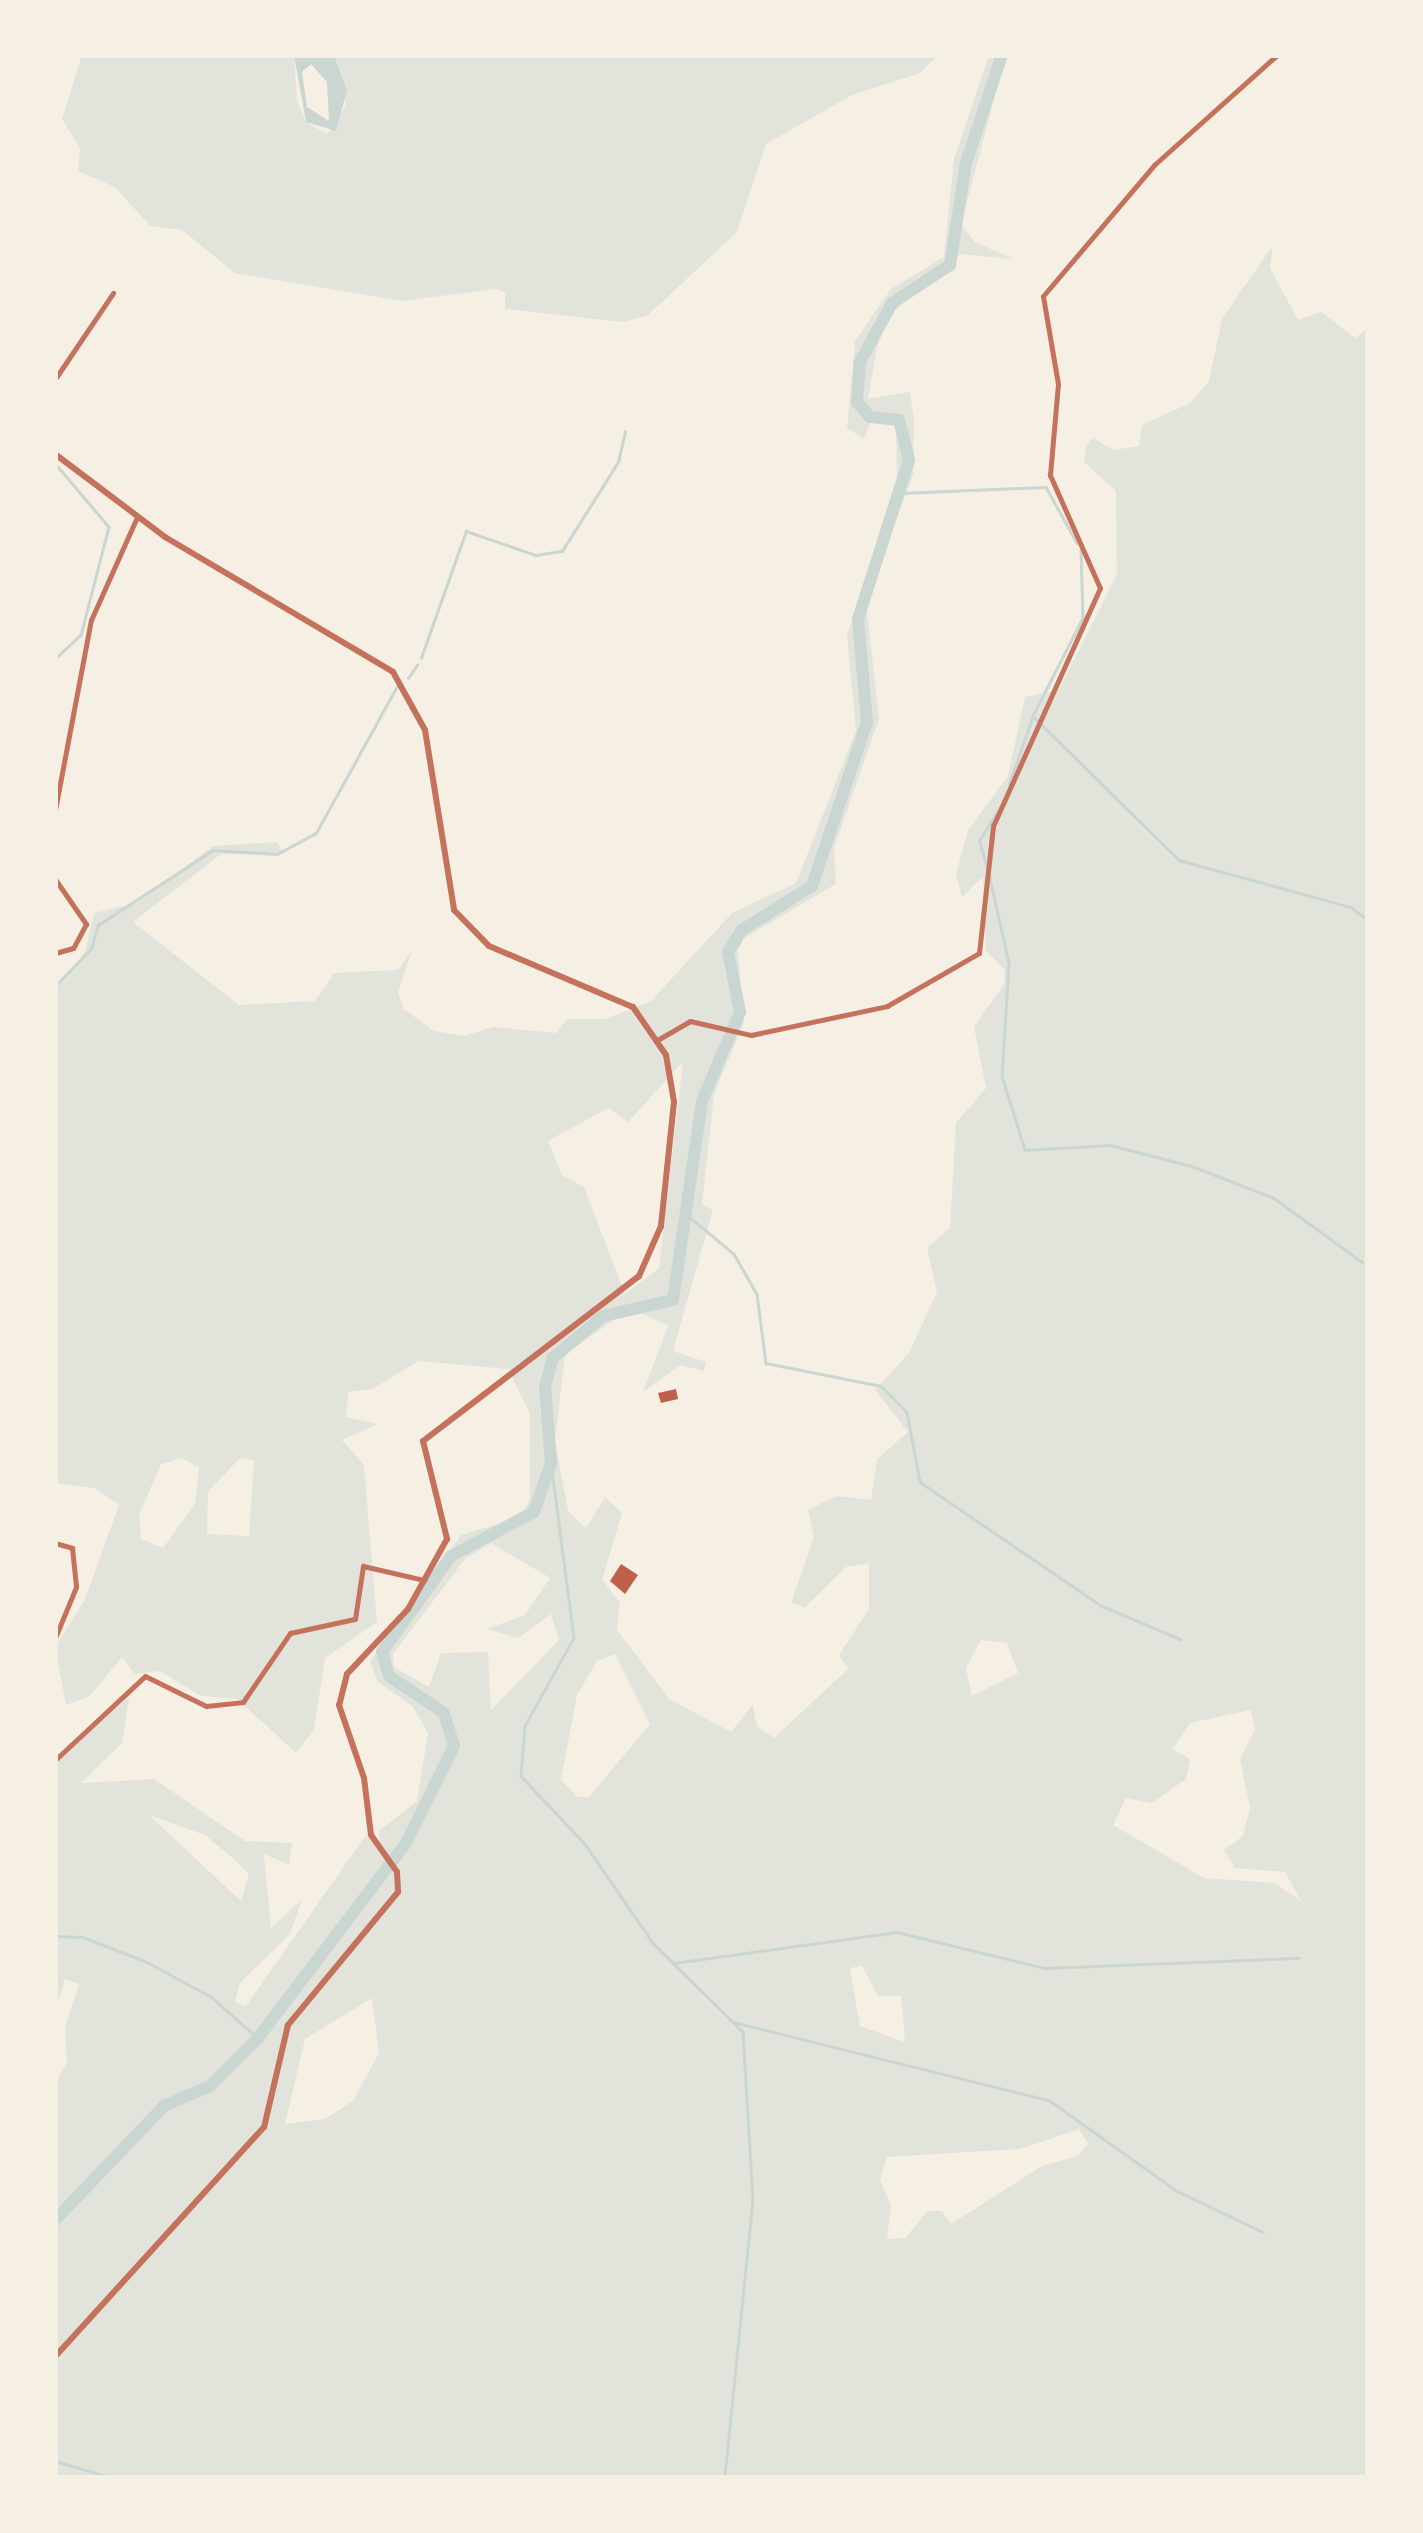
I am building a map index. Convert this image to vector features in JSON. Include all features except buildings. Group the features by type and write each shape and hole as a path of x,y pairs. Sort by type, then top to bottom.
{"street":[{"path":"659,1039 690,1021 740,1033 887,1006 979,953 993,826 1078,654 1100,588 1050,475 1058,384 1043,296 1154,165 1277,55"},
{"path":"55,379 113,293"},
{"path":"55,454 138,517 393,672 421,716 442,878 462,922 503,953 609,990 659,1039 674,1102 656,1245 622,1292 428,1432 424,1460 448,1526 426,1580 349,1671 340,1696 371,1835 397,1872 398,1892 288,2025 264,2127 55,2356"},
{"path":"55,810 91,620 138,517"},
{"path":"55,879 86,924 77,944 55,954"},
{"path":"55,1544 74,1553 74,1598 55,1638"},
{"path":"55,1760 145,1676 206,1706 243,1702 290,1633 355,1619 363,1566 426,1580"}],"shaded area":[{"path":"82,55 294,55 297,101 306,122 327,134 346,105 333,55 938,55 920,73 852,95 766,144 737,232 647,316 622,322 505,309 505,292 496,289 401,301 235,273 182,230 150,226 115,187 78,171 80,148 62,119"},
{"path":"294,55 334,56 347,90 336,131 306,122","holes":["311,64 327,82 329,121 307,107 302,72"]},
{"path":"989,55 1006,55 961,224 975,242 1013,259 960,254 890,315 877,346 868,399 910,392 913,475 866,602 879,719 834,848 836,884 744,938 738,951 744,1022 714,1094 702,1204 713,1210 673,1351 706,1362 704,1371 680,1365 643,1392 668,1326 642,1313 614,1320 565,1354 555,1441 568,1511 586,1528 605,1497 622,1513 602,1580 620,1602 617,1630 669,1699 731,1732 753,1704 757,1726 774,1738 848,1669 839,1655 869,1609 869,1563 846,1567 805,1607 791,1603 814,1537 808,1510 836,1496 871,1500 877,1459 908,1432 875,1390 909,1353 937,1292 927,1248 950,1228 956,1123 986,1088 974,1027 1004,984 1005,970 986,951 983,877 962,897 956,874 968,830 1008,776 1025,697 1059,690 1117,574 1116,491 1084,462 1086,446 1093,438 1113,450 1139,446 1142,425 1190,403 1209,381 1222,319 1273,245 1270,268 1298,320 1321,312 1355,338 1368,328 1368,2478 55,2478 55,2083 67,2063 65,2026 79,1984 65,1979 55,2013 55,1761 129,1697 122,1743 81,1783 154,1779 245,1841 292,1843 289,1865 264,1854 271,1928 302,1899 290,1934 240,1983 235,2002 246,2006 366,1835 380,1847 379,1831 417,1801 428,1733 413,1707 377,1681 370,1661 461,1535 521,1517 530,1499 530,1414 508,1369 419,1361 372,1389 348,1392 346,1417 378,1424 342,1440 364,1465 377,1622 325,1658 314,1729 296,1753 237,1699 201,1696 160,1671 135,1674 122,1657 89,1697 66,1705 55,1648 85,1599 119,1505 94,1488 55,1483 55,987 85,952 94,913 137,903 213,846 277,842 284,854 221,854 133,922 239,1005 315,1001 334,973 398,970 412,950 398,993 404,1009 434,1031 464,1036 493,1027 556,1033 568,1019 605,1019 651,1001 732,913 796,883 856,731 847,636 897,477 896,424 871,421 864,439 847,428 855,341 891,289 944,257 954,159","holes":["683,1062 659,1268 625,1294 584,1187 562,1175 548,1141 608,1108 628,1122","182,1458 199,1468 195,1504 163,1548 141,1539 139,1515 161,1464","240,1458 254,1460 249,1536 207,1534 208,1492","491,1543 550,1578 525,1615 487,1629 518,1638 551,1614 559,1640 491,1710 488,1652 441,1653 429,1687 394,1667 393,1654 465,1559","981,1640 1007,1643 1018,1673 972,1696 966,1668","615,1654 650,1724 589,1797 577,1797 561,1780 577,1695 597,1661","1251,1710 1255,1730 1240,1759 1250,1808 1243,1836 1224,1850 1235,1868 1285,1872 1301,1901 1275,1883 1204,1878 1113,1825 1126,1798 1152,1803 1186,1779 1190,1759 1173,1749 1190,1723","149,1815 205,1835 249,1874 241,1901","862,1966 878,1996 901,1996 905,2042 860,2026 850,1968","372,1998 379,2053 353,2101 325,2119 285,2124 305,2039","1079,2129 1088,2144 1078,2156 1042,2166 951,2224 942,2211 928,2211 905,2238 887,2239 891,2205 880,2180 887,2157 1020,2149"]}],"waterway":[{"path":"55,2220 164,2106 210,2086 258,2038 406,1843 454,1746 444,1713 389,1676 382,1652 451,1556 534,1512 551,1463 545,1387 553,1358 603,1316 673,1300 702,1101 740,1012 728,952 742,930 812,886 867,722 858,619 909,460 899,420 870,417 857,402 860,362 892,303 950,265 966,163 1002,55"},
{"path":"421,658 466,531 536,555 562,551 618,462 625,432"},
{"path":"55,463 109,527 81,635 55,659"},
{"path":"901,493 1046,487 1077,543"},
{"path":"1081,550 1083,618 1033,716 1179,860 1351,907 1368,920"},
{"path":"408,678 417,665"},
{"path":"55,986 91,949 98,925 213,850 277,854 316,833 397,686"},
{"path":"1009,784 1033,716"},
{"path":"986,865 979,841 996,814"},
{"path":"990,878 1009,963 1002,1076 1025,1150 1110,1145 1192,1166 1274,1198 1362,1262"},
{"path":"686,1214 734,1254 757,1294 766,1363 881,1386 907,1412 920,1482 1102,1606 1180,1639"},
{"path":"551,1463 574,1638 525,1726 521,1776 585,1844 653,1943 743,2032 753,2200 725,2478"},
{"path":"674,1963 897,1932 1045,1968 1299,1958"},
{"path":"55,1936 83,1937 147,1962 210,1996 258,2038"},
{"path":"733,2022 1049,2100 1177,2191 1263,2232"},
{"path":"55,2461 113,2478"}]}
